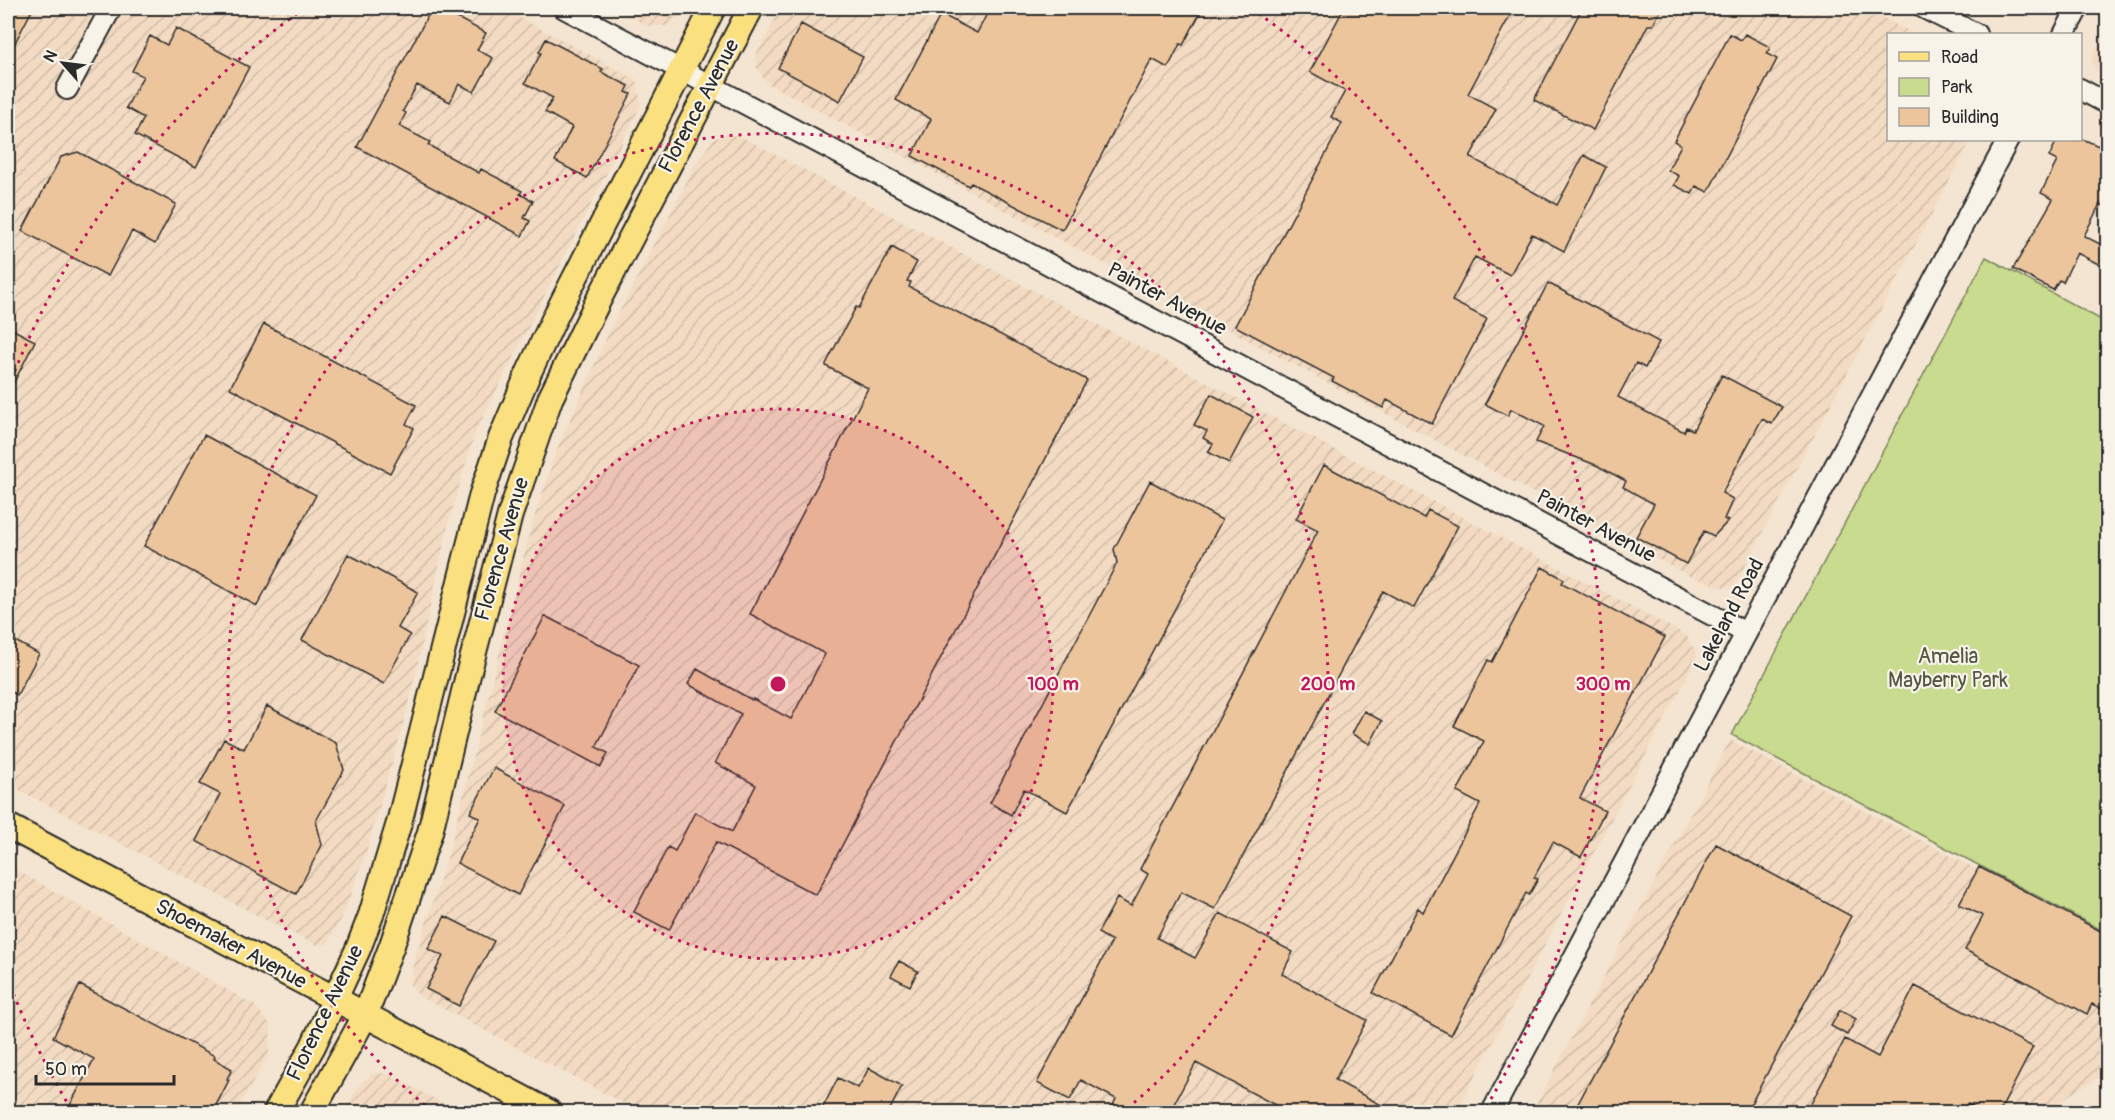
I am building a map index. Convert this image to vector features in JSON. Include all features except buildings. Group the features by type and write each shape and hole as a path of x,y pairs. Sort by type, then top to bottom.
{"main road":[{"name":"Florence Avenue","path":"276,1113 313,1046 358,950 371,915 399,823 482,494 501,438 556,315 713,8"},
{"name":"Florence Avenue","path":"312,1113 366,1016 430,832 510,515 550,399 751,8"},
{"name":"Shoemaker Avenue","path":"8,826 549,1113"}],"street":[{"path":"67,89 111,8"},
{"name":"Painter Avenue","path":"564,8 1746,633"},
{"path":"1924,8 1974,33"},
{"path":"2065,33 2078,8"},
{"path":"2082,90 2108,104"},
{"name":"Lakeland Road","path":"1492,1113 2007,141"}],"shaded area":[{"path":"8,8 502,8 637,80 641,105 475,433 449,520 408,708 366,853 344,914 327,944 317,945 279,927 8,784"},
{"path":"614,8 686,8 682,15 666,26 648,26"},
{"path":"781,8 1864,8 1912,33 1887,33 1887,141 1970,141 1735,585 1725,588 1691,577 767,83 757,69 756,55"},
{"path":"2107,25 2107,77 2094,68 2091,59"},
{"path":"727,134 742,137 1686,635 1697,654 1687,677 1456,1112 640,1112 419,996 410,985 413,964 449,852 531,527 557,449 610,330 698,160 714,139"},
{"path":"1730,740 2107,938 2107,1073 2074,1092 2047,1112 1532,1112"},
{"path":"8,865 254,1005 271,1025 269,1054 236,1112 8,1112"},
{"path":"385,1073 460,1112 344,1112 360,1084 372,1074"}],"green space":[{"name":"Amelia Mayberry Park","path":"1986,257 2107,323 2107,933 1732,735"}]}
